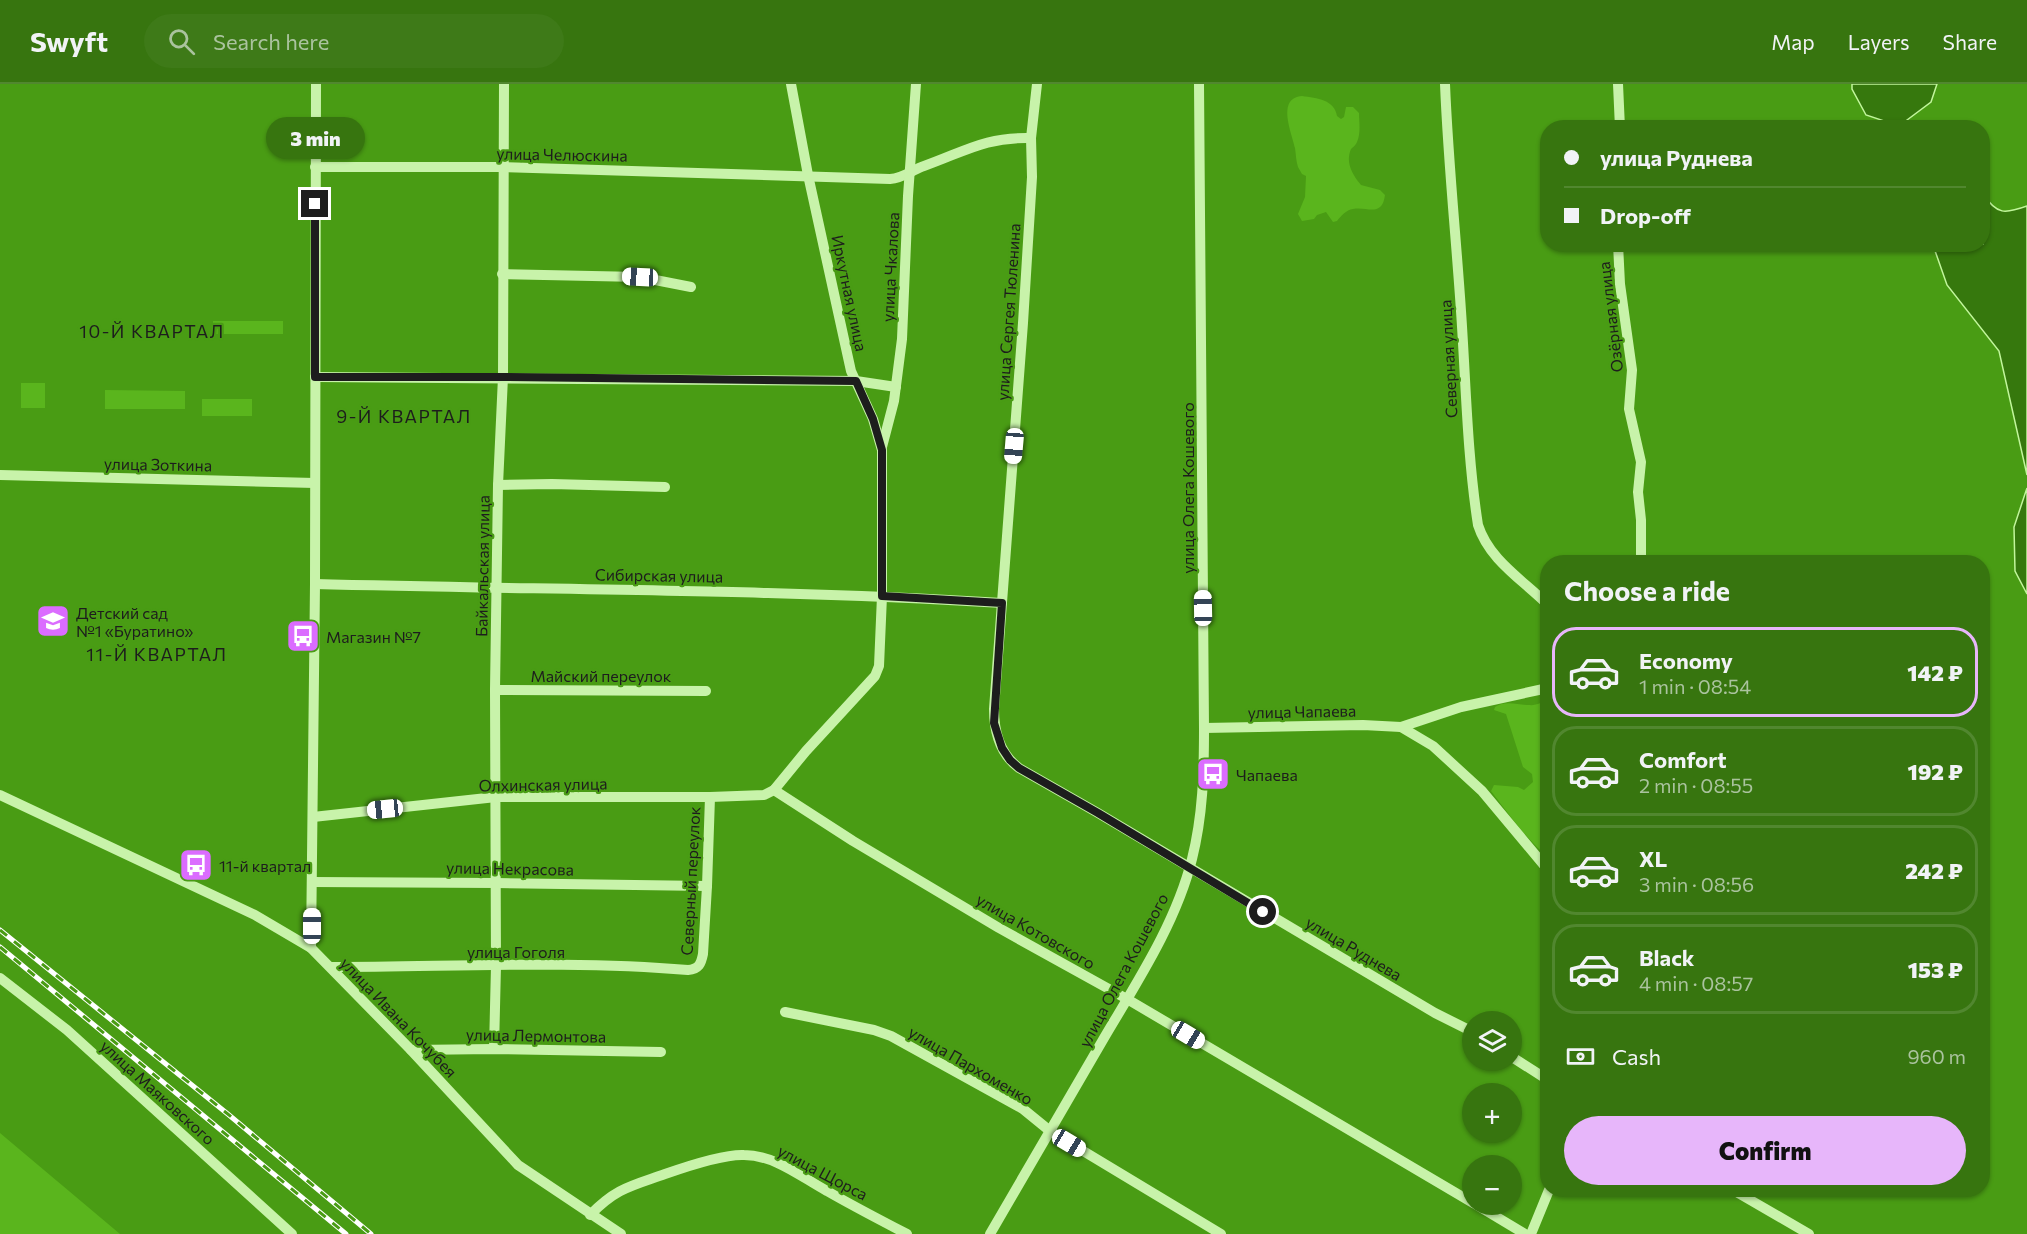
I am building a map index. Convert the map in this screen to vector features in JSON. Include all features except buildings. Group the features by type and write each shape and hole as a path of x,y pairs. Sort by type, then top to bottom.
{"street":[{"path":"311,948 315,584 316,84"},
{"name":"Байкальская улица","path":"494,1048 495,690 498,485 503,377 504,84"},
{"name":"Иркутная улица","path":"774,790 806,751 875,676 879,666 882,596 882,450 873,419 851,371 808,175 791,84"},
{"name":"улица Чкалова","path":"882,450 893,408 902,339 916,84"},
{"name":"улица Сергея Тюленина","path":"1006,755 994,723 1031,188 1031,138 1037,84"},
{"name":"улица Олега Кошевого","path":"990,1234 1127,999 1171,917 1189,868 1202,800 1204,728 1199,84"},
{"name":"Северная улица","path":"1445,84 1466,409 1478,525 1483,540 1491,552 1540,598"},
{"path":"1618,84 1620,120"},
{"name":"улица Челюскина","path":"315,167 503,167 890,179 903,177 979,144 1001,139 1031,138"},
{"name":"Озёрная улица","path":"1618,252 1620,284 1632,370 1629,409 1641,462 1638,492 1641,555"},
{"path":"502,274 640,277 691,287"},
{"path":"315,377 856,381 896,387"},
{"name":"улица Зоткина","path":"0,475 315,483"},
{"path":"498,485 665,487"},
{"name":"Сибирская улица","path":"315,584 882,596 1002,603"},
{"name":"Майский переулок","path":"495,690 706,691"},
{"name":"улица Чапаева","path":"1204,728 1363,725 1401,727 1461,707 1540,690"},
{"name":"улица Чапаева","path":"1401,727 1433,746 1482,791 1540,860"},
{"name":"улица Руднева","path":"1006,755 1019,768 1435,1014 1462,1027"},
{"name":"Олхинская улица","path":"313,817 496,797 710,797 760,795 774,790"},
{"name":"улица Котовского","path":"774,790 853,841 999,928 1127,999 1462,1197"},
{"name":"улица Ивана Кочубея","path":"0,795 255,915 311,948 332,967 518,1165 621,1234"},
{"name":"Северный переулок","path":"699,967 703,954 710,797"},
{"name":"улица Некрасова","path":"312,882 707,886"},
{"name":"улица Гоголя","path":"332,967 634,966 688,970 699,967"},
{"name":"улица Маяковского","path":"0,978 67,1030 292,1234"},
{"name":"улица Пархоменко","path":"785,1012 874,1030 891,1036 1023,1109 1050,1131 1221,1234"},
{"name":"улица Лермонтова","path":"411,1050 494,1048 661,1052"},
{"path":"1522,1063 1540,1075"},
{"name":"улица Щорса","path":"590,1215 604,1201 627,1186 680,1169 743,1154 761,1157 782,1165 827,1192 907,1234"},
{"path":"1531,1234 1547,1197"},
{"path":"1745,1197 1809,1234"},
{"name":"улица Котовского","path":"1493,1215 1525,1234"}],"shaded area":[{"path":"1852,84 1937,84 1931,102 1907,120 1881,120 1866,115 1852,89"},
{"path":"1302,96 1329,103 1341,119 1344,117 1346,107 1353,107 1359,113 1359,135 1357,143 1349,154 1349,164 1361,185 1380,190 1385,195 1381,206 1377,209 1350,210 1333,222 1326,212 1317,215 1314,219 1302,221 1298,214 1305,197 1306,176 1302,174 1297,165 1288,109 1294,98"},
{"path":"1990,203 2002,211 2027,206 2027,475 1999,351 1947,285 1935,252 1990,252"},
{"path":"213,321 283,321 283,334 213,334"},
{"path":"21,383 45,383 45,408 21,408"},
{"path":"105,390 185,391 185,409 105,409"},
{"path":"202,399 252,399 252,416 202,416"},
{"path":"2027,488 2027,594 2015,571 2014,527"},
{"path":"1507,703 1534,705 1540,703 1540,850 1491,791 1494,785 1518,787 1524,790 1533,782 1532,774 1523,767 1506,714 1494,710 1495,707"},
{"path":"0,1133 120,1234 0,1234"}],"railway":[{"path":"0,930 229,1115 371,1234"},
{"path":"0,947 346,1234"}],"place":[{"name":"Детский сад №1 «Буратино»","path":"53,621"},
{"name":"Магазин №7","path":"303,636"},
{"name":"Чапаева","path":"1213,774"},
{"name":"11-й квартал","path":"196,865"}],"district":[{"name":"10-Й КВАРТАЛ","path":"152,331"},
{"name":"9-Й КВАРТАЛ","path":"404,416"},
{"name":"11-Й КВАРТАЛ","path":"157,654"}],"route":[{"path":"315,204 315,377 856,381 873,419 882,450 882,596 1002,603 994,723 999,740 1010,760 1028,774 1098,813 1263,912"}]}
